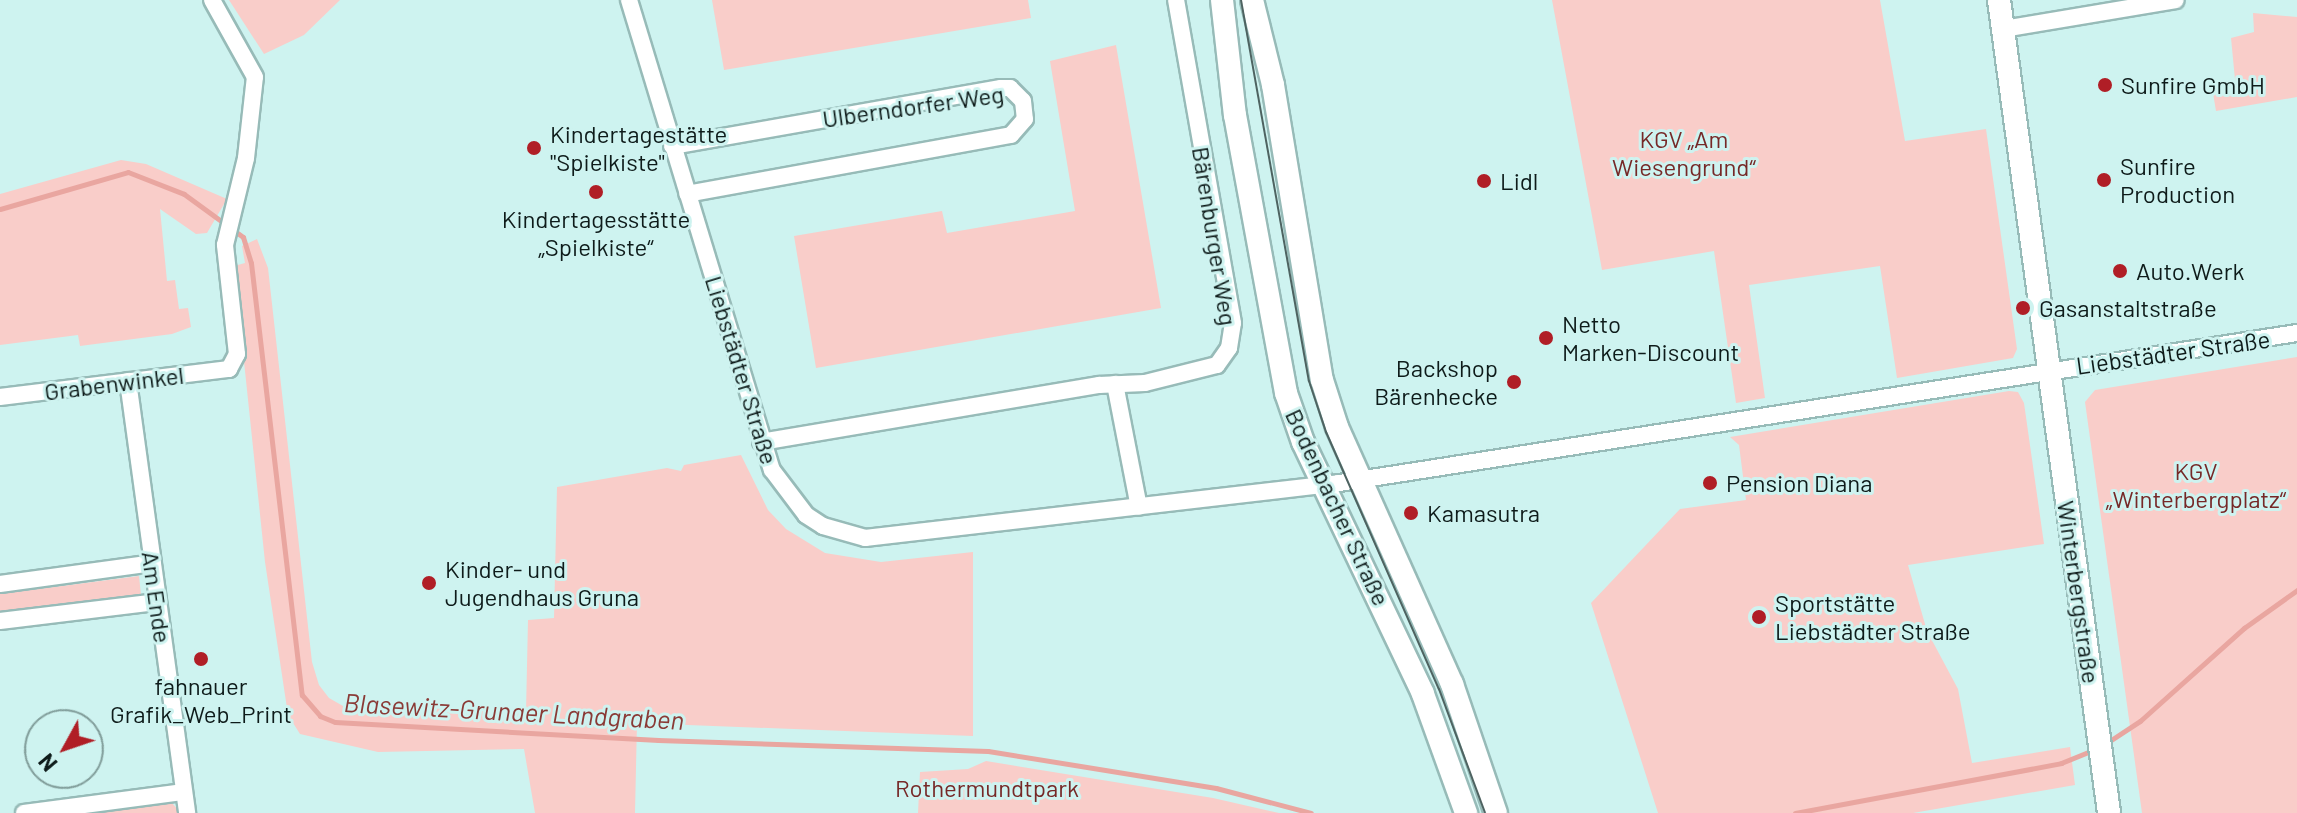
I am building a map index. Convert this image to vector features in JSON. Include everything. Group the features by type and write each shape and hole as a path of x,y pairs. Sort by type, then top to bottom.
{"street":[{"name":"Grabenwinkel","path":"0,397 229,369 237,354 225,245 246,158 255,77 212,0"},
{"name":"Liebstädter Straße","path":"629,0 761,442 782,488 806,515 823,526 865,538 1360,480 2297,333"},
{"name":"Bärenburger Weg","path":"761,442 1207,371 1223,357 1232,338 1176,0"},
{"name":"Bodenbacher Straße","path":"1222,0 1235,115 1281,373 1303,442 1423,694 1466,813"},
{"name":"Bodenbacher Straße","path":"1252,0 1273,85 1322,380 1360,480 1452,684 1496,813"},
{"name":"Winterbergstraße","path":"1999,0 2109,813"},
{"path":"2003,29 2176,0"},
{"name":"Ulberndorfer Weg","path":"672,146 1001,88 1010,88 1023,101 1025,119 1011,135 687,194"},
{"name":"Am Ende","path":"128,381 187,813"},
{"path":"1115,384 1139,507"},
{"path":"0,584 153,563"},
{"path":"0,621 158,602"},
{"path":"33,813 184,792"}],"green space":[{"path":"229,0 340,0 304,35 264,54"},
{"path":"712,0 1028,0 1031,18 724,70"},
{"name":"KGV „Am Wiesengrund“","path":"1552,0 1880,0 1905,141 1986,129 2017,349 2013,358 1897,378 1880,266 1749,285 1765,398 1736,403 1714,251 1602,270"},
{"path":"2253,13 2297,17 2297,97 2216,111 2213,93 2236,90 2231,38 2254,32"},
{"path":"1116,45 1161,308 816,368 794,236 942,211 947,233 1075,211 1050,61"},
{"path":"121,160 146,164 227,199 207,233 196,234 160,209 167,281 175,280 179,309 188,308 191,327 172,334 80,346 78,335 0,345 0,194"},
{"path":"257,239 268,268 312,662 319,685 329,698 343,706 526,711 528,620 554,618 557,487 667,468 681,471 684,465 741,455 768,510 786,529 825,553 881,562 973,552 973,736 637,723 635,813 535,813 524,749 378,752 300,734 288,715 265,562 234,266 245,263 242,246"},
{"name":"KGV „Winterbergplatz“","path":"2297,357 2297,813 2142,813 2085,402 2095,390"},
{"name":"Sportstätte Liebstädter Straße","path":"2018,392 2024,403 2044,544 1908,565 1927,631 1958,689 1972,763 2070,747 2075,785 1913,813 1658,813 1591,603 1680,509 1746,500 1739,445 1730,437"},
{"path":"139,576 141,595 0,613 0,594"},
{"name":"Rothermundtpark","path":"986,761 1213,798 1279,813 918,813 920,772 968,769"},
{"path":"171,802 181,813 79,813"}],"waterway":[{"name":"Blasewitz‐Grunaer Landgraben","path":"0,209 128,172 184,194 243,237 251,263 302,695 320,716 335,722 658,740 988,751 1216,788 1311,813"},
{"name":"Blasewitz‐Grunaer Landgraben","path":"2105,744 2140,721 2244,628 2297,590"},
{"name":"Blasewitz‐Grunaer Landgraben","path":"1795,813 2061,763 2096,749"}],"tram line":[{"path":"1241,0 1309,381 1326,432 1439,689 1485,813"}],"place":[{"name":"Sunfire GmbH","path":"2105,85"},
{"name":"Kindertagestätte \"Spielkiste\"","path":"534,148"},
{"name":"Sunfire Production","path":"2104,180"},
{"name":"Lidl","path":"1484,181"},
{"name":"Kindertagesstätte „Spielkiste“","path":"596,192"},
{"name":"Auto.Werk","path":"2120,271"},
{"name":"Gasanstaltstraße","path":"2023,308"},
{"name":"Netto Marken-Discount","path":"1546,338"},
{"name":"Backshop Bärenhecke","path":"1514,382"},
{"name":"Pension Diana","path":"1710,483"},
{"name":"Kamasutra","path":"1411,513"},
{"name":"Kinder- und Jugendhaus Gruna","path":"429,583"},
{"name":"Sportstätte Liebstädter Straße","path":"1759,617"},
{"name":"fahnauer Grafik_Web_Print","path":"201,659"}]}
